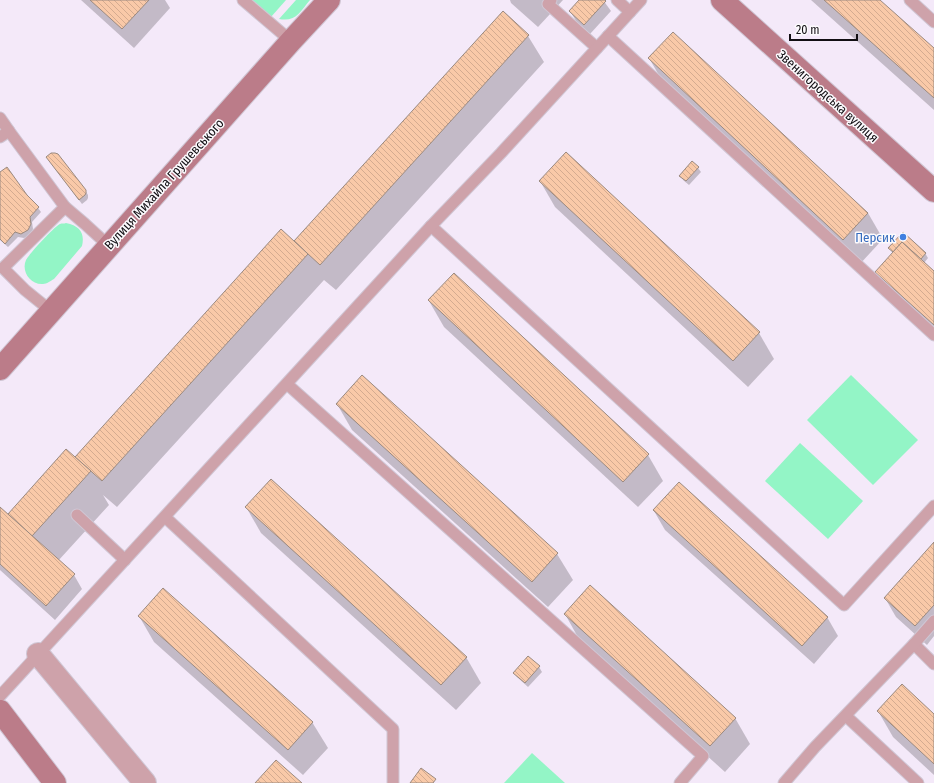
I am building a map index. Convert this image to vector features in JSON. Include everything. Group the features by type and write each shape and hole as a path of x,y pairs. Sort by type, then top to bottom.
{"street":[{"name":"Вулиця Михайла Грушевського","path":"0,369 329,0"},
{"name":"Звенигородська вулиця","path":"722,0 934,191"},
{"path":"38,654 145,783"},
{"path":"0,711 55,783"}],"lane":[{"path":"243,0 291,41"},
{"path":"552,0 548,4 596,48"},
{"path":"617,0 630,12"},
{"path":"0,696 431,226 641,0"},
{"path":"910,0 934,22"},
{"path":"608,36 934,335"},
{"path":"0,118 4,134 65,207 109,246"},
{"path":"51,311 25,290 1,266 65,207"},
{"path":"431,226 844,605 934,506"},
{"path":"287,384 703,756 680,783"},
{"path":"77,515 125,560"},
{"path":"165,516 393,729 393,783"},
{"path":"784,783 815,747 914,644 934,621"},
{"path":"914,644 934,664"},
{"path":"846,716 918,783"}],"green space":[{"path":"251,0 286,0 271,17"},
{"path":"296,0 310,0 294,17 285,20 279,19"},
{"path":"66,223 78,228 83,237 82,246 54,279 44,284 34,282 26,273 26,260 53,230 60,224"},
{"path":"851,375 918,440 873,485 807,420"},
{"path":"800,443 863,501 828,539 765,481"},
{"path":"532,753 565,783 504,783"}],"building":[{"path":"90,0 149,0 122,29"},
{"path":"579,0 606,1 584,25 569,11"},
{"path":"824,0 880,0 934,48 934,98"},
{"path":"503,11 529,35 320,265 294,241"},
{"path":"673,32 868,213 843,240 648,58"},
{"path":"566,152 760,332 733,361 539,181"},
{"path":"51,153 58,154 86,190 85,195 79,200 46,157"},
{"path":"692,161 699,167 686,181 679,176"},
{"path":"7,167 27,195 39,207 30,217 31,224 28,230 21,234 15,232 5,244 0,239 0,172"},
{"path":"281,229 308,254 102,481 75,457"},
{"path":"903,232 926,253 921,259 902,242 893,252 888,248"},
{"path":"902,242 934,271 934,325 875,272"},
{"path":"454,273 649,454 623,482 428,300"},
{"path":"362,375 558,553 532,582 336,404"},
{"path":"66,449 91,471 32,536 8,514"},
{"path":"271,479 467,657 441,685 245,507"},
{"path":"679,482 828,617 802,646 653,510"},
{"path":"0,507 75,574 46,606 0,564"},
{"path":"934,542 934,605 915,626 884,598"},
{"path":"590,585 736,718 710,746 564,614"},
{"path":"163,588 313,722 288,750 138,616"},
{"path":"528,656 540,666 525,683 513,673"},
{"path":"902,684 934,714 934,764 877,711"},
{"path":"276,760 302,783 255,783"},
{"path":"421,768 436,779 433,783 410,783"}],"place":[{"name":"Персик","path":"903,237"}]}
